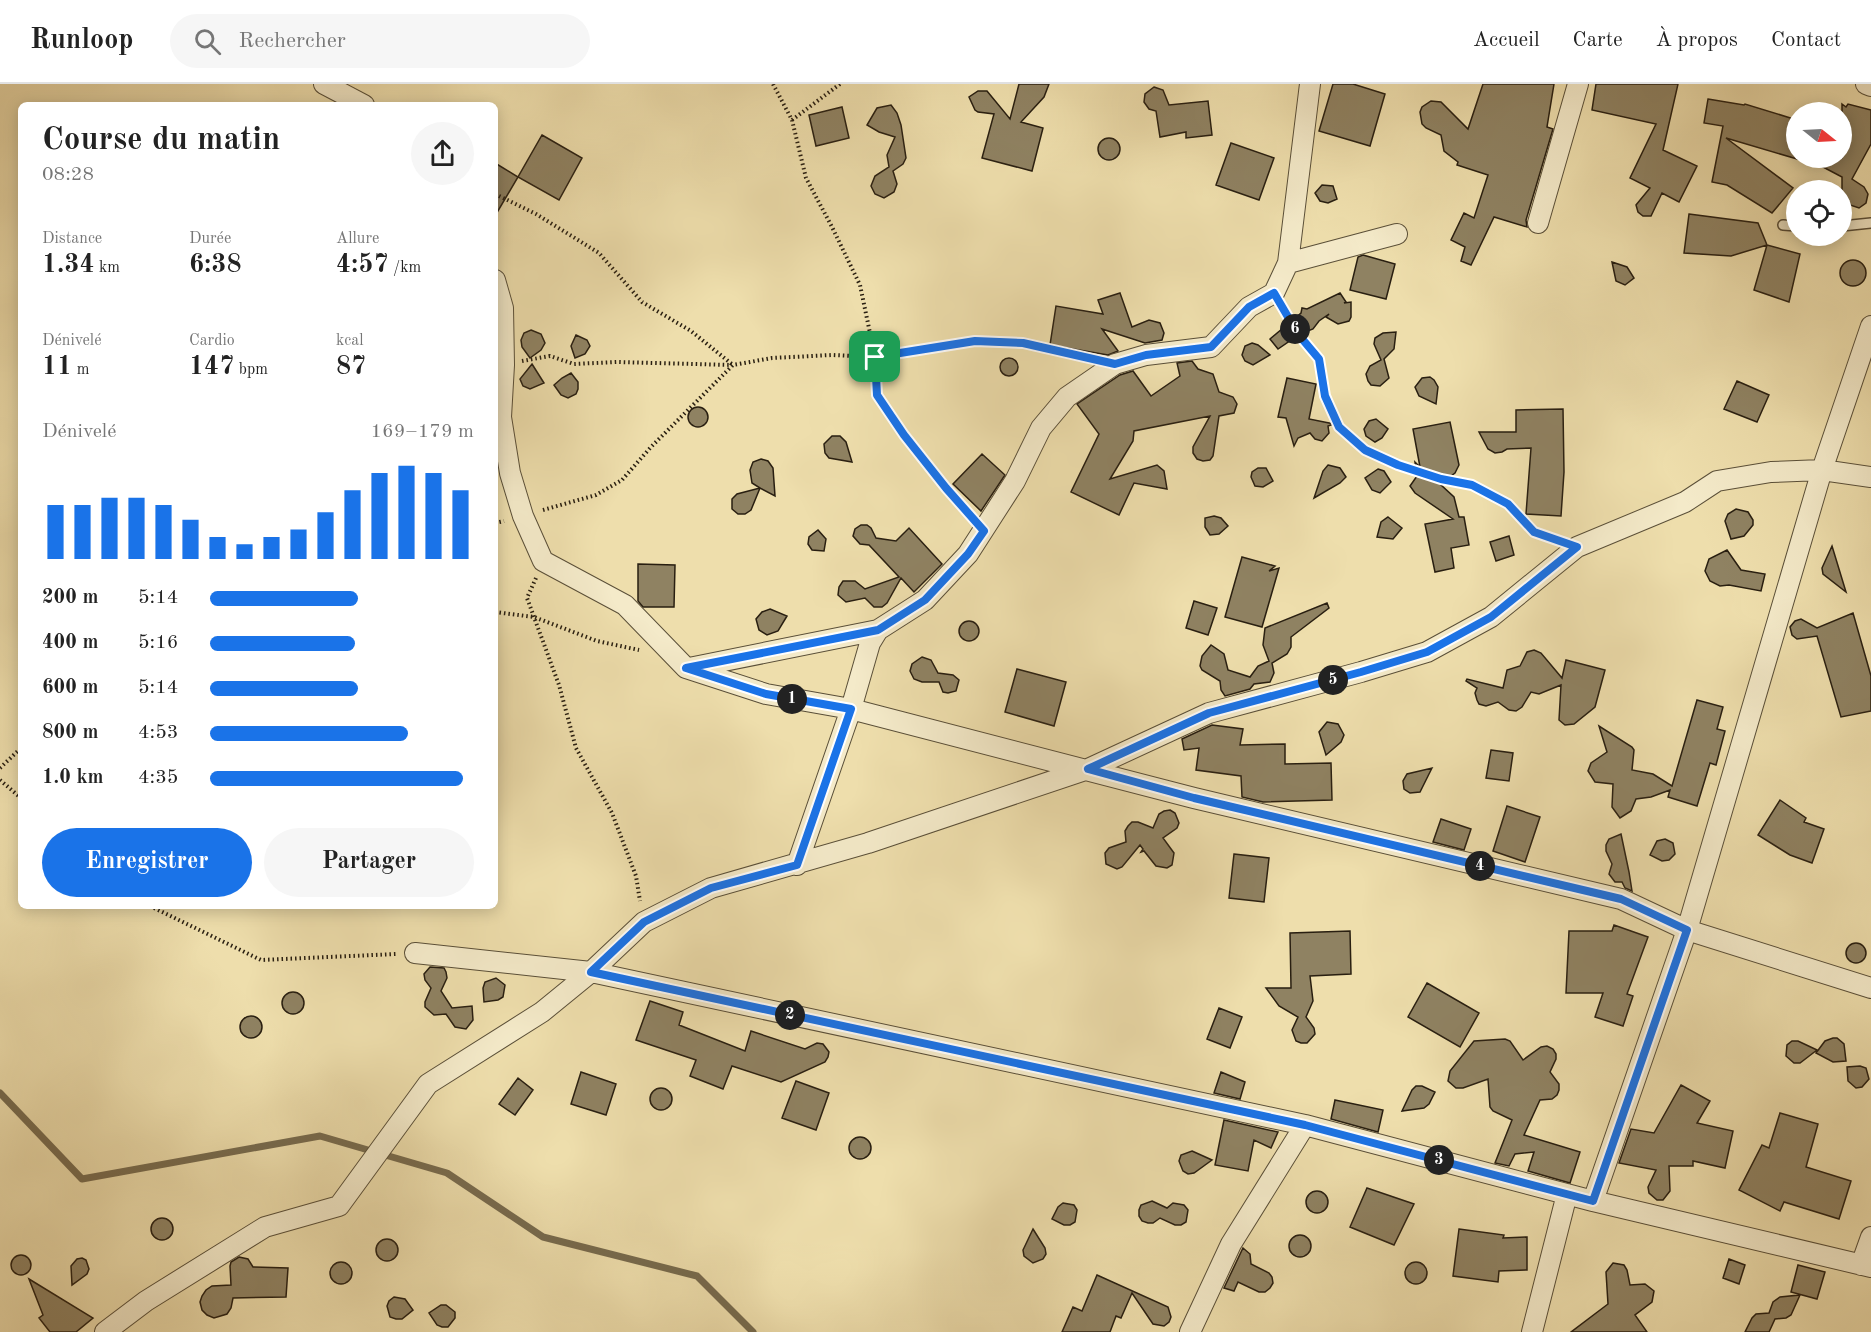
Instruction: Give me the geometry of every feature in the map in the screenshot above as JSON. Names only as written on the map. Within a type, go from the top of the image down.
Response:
[{"type":"street","points":[[324,84],[358,102]]},
{"type":"street","points":[[686,668],[878,630],[925,600],[968,554],[1015,481],[1041,428],[1067,397],[1115,364],[1146,355],[1211,347],[1249,307],[1274,293],[1288,263],[1311,84]]},
{"type":"street","points":[[1538,223],[1578,84]]},
{"type":"street","points":[[1866,84],[1871,86]]},
{"type":"street","points":[[1288,263],[1397,234]]},
{"type":"street","points":[[498,290],[503,308],[504,364],[501,417],[510,473],[523,516],[543,561],[626,606],[686,668],[766,694],[851,709],[1194,798],[1621,899],[1687,930],[1871,988]]},
{"type":"street","points":[[1593,1201],[1687,930],[1822,470],[1871,326]]},
{"type":"street","points":[[105,1332],[146,1301],[265,1227],[339,1206],[428,1084],[542,1012],[591,972],[644,922],[711,888],[868,843],[1088,769],[1209,713],[1427,652],[1491,617],[1577,547],[1685,502],[1717,481],[1771,472],[1822,470],[1871,477]]},
{"type":"street","points":[[797,865],[851,709],[870,643],[878,630]]},
{"type":"street","points":[[415,953],[591,972],[1305,1125],[1593,1201],[1866,1266],[1871,1237]]},
{"type":"street","points":[[1190,1332],[1231,1244],[1305,1125]]},
{"type":"street","points":[[1532,1332],[1567,1194]]},
{"type":"lane","points":[[1852,225],[1871,223]]},
{"type":"path","points":[[773,84],[792,120],[806,178],[860,285],[875,357],[877,395],[904,435],[984,531]]},
{"type":"path","points":[[792,120],[840,84]]},
{"type":"path","points":[[498,195],[536,214],[599,253],[642,302],[691,332],[733,364]]},
{"type":"path","points":[[1274,293],[1298,334],[1319,359],[1325,396],[1339,427],[1365,450],[1398,465],[1472,485],[1508,504],[1534,532],[1577,547]]},
{"type":"path","points":[[504,364],[550,356],[574,364],[617,362],[733,364],[772,358],[875,357],[975,341],[1023,343],[1115,364]]},
{"type":"path","points":[[498,522],[596,495],[622,480],[651,447],[733,364]]},
{"type":"path","points":[[543,561],[527,598],[559,685],[576,748],[612,813],[636,876],[644,922]]},
{"type":"path","points":[[498,612],[534,617],[597,641],[644,651]]},
{"type":"path","points":[[0,768],[18,751]]},
{"type":"path","points":[[0,780],[18,795]]},
{"type":"path","points":[[156,909],[261,960],[415,953]]},
{"type":"building","points":[[1019,84],[1049,84],[1044,97],[1021,122],[1043,128],[1032,171],[982,158],[994,114],[975,110],[969,97],[978,91],[987,91],[1010,119]]},
{"type":"building","points":[[1333,84],[1353,84],[1385,94],[1370,146],[1319,131]]},
{"type":"building","points":[[1483,84],[1554,84],[1547,127],[1553,129],[1526,220],[1527,227],[1494,217],[1471,265],[1461,261],[1465,247],[1451,240],[1464,213],[1474,218],[1488,175],[1457,165],[1458,162],[1444,151],[1441,135],[1422,124],[1420,112],[1422,107],[1431,101],[1441,102],[1468,129]]},
{"type":"building","points":[[1596,84],[1678,84],[1663,150],[1697,166],[1679,202],[1662,193],[1651,216],[1643,216],[1638,212],[1636,205],[1650,188],[1630,178],[1656,124],[1592,110]]},
{"type":"building","points":[[1154,87],[1163,90],[1169,105],[1208,101],[1212,135],[1186,138],[1186,132],[1160,137],[1156,111],[1149,109],[1144,102],[1145,94]]},
{"type":"building","points":[[1708,99],[1745,104],[1786,117],[1786,156],[1726,138],[1786,183],[1786,196],[1772,213],[1727,185],[1712,182],[1723,126],[1704,123]]},
{"type":"building","points":[[891,105],[901,125],[906,158],[903,164],[893,171],[897,184],[894,192],[884,198],[875,194],[871,186],[875,176],[889,167],[887,155],[895,137],[867,125],[877,108]]},
{"type":"building","points":[[1852,105],[1871,110],[1871,144],[1852,179],[1864,187],[1868,194],[1866,203],[1859,208],[1852,206],[1852,180],[1842,180],[1842,177],[1825,168],[1852,168]]},
{"type":"building","points":[[842,107],[849,138],[816,146],[809,115]]},
{"type":"building","points":[[542,135],[582,158],[559,200],[518,177]]},
{"type":"building","points":[[1109,138],[1117,141],[1120,149],[1117,157],[1109,160],[1101,157],[1098,149],[1101,141]]},
{"type":"building","points":[[1231,143],[1274,158],[1259,200],[1216,185]]},
{"type":"building","points":[[498,165],[518,177],[498,211]]},
{"type":"building","points":[[1322,185],[1333,186],[1337,199],[1328,203],[1320,201],[1315,193]]},
{"type":"building","points":[[1689,214],[1758,223],[1767,245],[1731,256],[1684,253]]},
{"type":"building","points":[[1767,245],[1800,254],[1789,302],[1754,290]]},
{"type":"building","points":[[1363,255],[1395,264],[1386,299],[1350,290],[1358,257]]},
{"type":"building","points":[[1853,260],[1862,264],[1866,273],[1862,282],[1853,286],[1844,282],[1840,273],[1844,264]]},
{"type":"building","points":[[1612,262],[1627,267],[1634,278],[1625,285],[1616,281]]},
{"type":"building","points":[[1120,293],[1132,327],[1149,320],[1160,323],[1164,333],[1162,340],[1145,343],[1102,329],[1118,351],[1108,355],[1050,345],[1056,306],[1103,314],[1098,300]]},
{"type":"building","points":[[1340,293],[1346,302],[1344,303],[1351,302],[1349,321],[1338,324],[1326,317],[1329,314],[1313,329],[1300,334],[1278,349],[1270,339],[1301,313],[1302,308],[1307,309]]},
{"type":"building","points":[[531,330],[541,334],[545,343],[541,350],[530,358],[522,347],[521,340],[524,333]]},
{"type":"building","points":[[1396,332],[1394,349],[1384,359],[1389,378],[1380,386],[1371,385],[1366,374],[1370,366],[1381,360],[1374,344],[1375,338],[1383,333]]},
{"type":"building","points":[[576,335],[587,340],[590,346],[585,354],[575,358],[571,346]]},
{"type":"building","points":[[1252,343],[1270,355],[1253,365],[1245,361],[1242,355],[1245,346]]},
{"type":"building","points":[[1009,358],[1015,361],[1018,367],[1015,373],[1009,376],[1003,373],[1000,367],[1003,361]]},
{"type":"building","points":[[1192,361],[1198,369],[1213,374],[1219,392],[1233,397],[1237,404],[1234,413],[1219,416],[1213,456],[1210,460],[1197,459],[1193,453],[1193,447],[1210,416],[1134,431],[1133,441],[1110,479],[1157,465],[1164,471],[1167,489],[1134,483],[1119,515],[1071,492],[1099,434],[1077,404],[1120,375],[1133,371],[1151,396],[1180,376],[1177,363]]},
{"type":"building","points":[[532,364],[544,383],[530,389],[523,386],[520,379]]},
{"type":"building","points":[[571,373],[578,382],[578,389],[576,394],[568,398],[561,395],[554,385]]},
{"type":"building","points":[[1430,377],[1438,387],[1436,404],[1419,396],[1415,387],[1422,378]]},
{"type":"building","points":[[1287,378],[1316,384],[1309,419],[1334,424],[1328,426],[1329,433],[1322,441],[1315,439],[1310,433],[1298,438],[1294,446],[1286,418],[1278,417]]},
{"type":"building","points":[[1737,381],[1769,395],[1757,422],[1724,409]]},
{"type":"building","points":[[698,407],[705,410],[708,417],[705,424],[698,427],[691,424],[688,417],[691,410]]},
{"type":"building","points":[[1563,409],[1564,472],[1561,516],[1526,514],[1531,448],[1507,449],[1495,453],[1488,449],[1479,432],[1516,432],[1516,410]]},
{"type":"building","points":[[1376,419],[1388,429],[1382,438],[1375,442],[1366,436],[1364,429],[1369,421]]},
{"type":"building","points":[[1450,422],[1459,465],[1455,473],[1440,484],[1454,497],[1459,517],[1464,517],[1469,545],[1451,548],[1454,568],[1435,572],[1425,524],[1453,519],[1415,493],[1410,486],[1417,476],[1415,462],[1420,467],[1413,429]]},
{"type":"building","points":[[832,436],[840,436],[846,442],[852,462],[829,458],[825,453],[824,444]]},
{"type":"building","points":[[982,454],[1005,475],[981,511],[953,484]]},
{"type":"building","points":[[761,459],[768,461],[773,468],[775,496],[752,483],[750,470],[753,462]]},
{"type":"building","points":[[1328,465],[1340,468],[1346,477],[1314,498],[1323,471]]},
{"type":"building","points":[[1258,468],[1266,468],[1273,481],[1263,487],[1255,486],[1251,477],[1252,472]]},
{"type":"building","points":[[1378,469],[1384,471],[1391,482],[1380,493],[1372,490],[1365,478]]},
{"type":"building","points":[[760,488],[751,510],[745,514],[738,514],[732,509],[732,499],[737,494]]},
{"type":"building","points":[[1736,509],[1748,512],[1753,525],[1744,536],[1731,539],[1725,521],[1728,514]]},
{"type":"building","points":[[1214,516],[1221,518],[1228,526],[1219,534],[1210,535],[1205,527],[1205,518]]},
{"type":"building","points":[[1388,517],[1402,528],[1393,539],[1377,537],[1381,522]]},
{"type":"building","points":[[861,525],[871,528],[876,538],[896,541],[909,528],[942,564],[914,592],[901,578],[887,603],[882,607],[874,607],[865,598],[846,602],[838,595],[843,581],[855,581],[865,589],[899,577],[869,545],[860,544],[853,536],[855,529]]},
{"type":"building","points":[[818,530],[826,539],[824,551],[812,550],[808,544],[809,537]]},
{"type":"building","points":[[1509,536],[1514,555],[1496,561],[1490,542]]},
{"type":"building","points":[[1832,546],[1846,592],[1823,574],[1822,568]]},
{"type":"building","points":[[1727,550],[1741,570],[1765,574],[1761,591],[1729,585],[1720,586],[1710,581],[1705,571],[1709,559]]},
{"type":"building","points":[[1242,557],[1275,566],[1269,571],[1279,568],[1262,627],[1225,617]]},
{"type":"building","points":[[638,564],[675,565],[674,607],[643,607],[638,601]]},
{"type":"building","points":[[1194,601],[1217,608],[1208,635],[1186,628]]},
{"type":"building","points":[[1327,603],[1329,608],[1291,637],[1291,647],[1287,654],[1272,663],[1274,673],[1270,682],[1254,684],[1250,689],[1225,696],[1221,690],[1220,681],[1202,670],[1200,666],[1202,656],[1211,645],[1224,654],[1228,670],[1250,677],[1258,666],[1269,661],[1263,645],[1265,628]]},
{"type":"building","points":[[770,609],[787,616],[778,631],[767,635],[759,630],[756,619],[762,612]]},
{"type":"building","points":[[1853,613],[1871,676],[1871,711],[1841,717],[1817,636],[1797,639],[1792,635],[1790,627],[1795,621],[1801,619],[1817,628]]},
{"type":"building","points":[[969,621],[976,624],[979,631],[976,638],[969,641],[962,638],[959,631],[962,624]]},
{"type":"building","points":[[1534,650],[1541,653],[1562,678],[1566,660],[1605,670],[1595,707],[1574,724],[1565,725],[1559,720],[1561,685],[1539,694],[1531,692],[1522,707],[1516,711],[1509,710],[1498,702],[1486,706],[1479,704],[1475,693],[1477,688],[1466,681],[1467,679],[1503,688],[1507,670],[1520,666],[1527,652]]},
{"type":"building","points":[[922,657],[931,660],[938,673],[953,675],[959,680],[956,691],[943,692],[939,682],[922,682],[914,679],[910,671],[912,664]]},
{"type":"building","points":[[1017,669],[1066,682],[1054,726],[1005,712]]},
{"type":"building","points":[[1697,700],[1723,707],[1717,729],[1725,731],[1716,765],[1710,763],[1697,806],[1668,797],[1670,790],[1651,797],[1636,799],[1631,811],[1620,818],[1612,807],[1613,784],[1595,782],[1588,771],[1591,763],[1607,752],[1599,726],[1632,747],[1634,750],[1632,770],[1653,774],[1672,786]]},
{"type":"building","points":[[1327,722],[1338,724],[1344,735],[1341,742],[1326,755],[1319,732]]},
{"type":"building","points":[[1212,725],[1243,729],[1240,745],[1285,744],[1285,764],[1331,763],[1332,800],[1263,802],[1242,797],[1241,776],[1196,770],[1199,748],[1184,750],[1182,739]]},
{"type":"building","points":[[1491,750],[1513,753],[1509,781],[1486,778]]},
{"type":"building","points":[[1432,768],[1420,792],[1410,793],[1404,789],[1403,781],[1407,774]]},
{"type":"building","points":[[1780,800],[1806,818],[1804,822],[1824,829],[1812,863],[1790,855],[1758,835]]},
{"type":"building","points":[[1507,806],[1540,817],[1525,862],[1493,851]]},
{"type":"building","points":[[1170,810],[1175,813],[1179,823],[1177,828],[1163,838],[1174,853],[1172,865],[1167,868],[1156,866],[1144,851],[1141,852],[1143,849],[1140,845],[1122,867],[1117,869],[1106,864],[1105,853],[1109,848],[1126,842],[1125,831],[1132,822],[1153,828],[1159,814]]},
{"type":"building","points":[[1441,819],[1471,829],[1464,850],[1433,842]]},
{"type":"building","points":[[1621,834],[1632,891],[1625,888],[1622,882],[1615,882],[1609,874],[1612,864],[1606,851],[1606,845],[1609,839]]},
{"type":"building","points":[[1665,839],[1673,843],[1675,854],[1669,860],[1662,861],[1650,855],[1657,841]]},
{"type":"building","points":[[1234,854],[1269,858],[1264,902],[1229,898]]},
{"type":"building","points":[[1614,925],[1648,937],[1627,994],[1633,996],[1623,1026],[1595,1017],[1603,993],[1566,993],[1569,931],[1612,931]]},
{"type":"building","points":[[1350,931],[1351,974],[1310,976],[1313,1001],[1306,1017],[1314,1028],[1315,1034],[1307,1043],[1296,1041],[1292,1030],[1298,1017],[1279,1006],[1266,988],[1291,988],[1290,933]]},
{"type":"building","points":[[1856,943],[1863,946],[1866,953],[1863,960],[1856,963],[1849,960],[1846,953],[1849,946]]},
{"type":"building","points":[[430,967],[444,968],[447,978],[441,991],[452,1008],[472,1006],[473,1020],[466,1029],[455,1027],[446,1014],[434,1015],[425,1007],[431,988],[424,974]]},
{"type":"building","points":[[496,978],[505,985],[503,997],[484,1002],[485,982]]},
{"type":"building","points":[[1427,983],[1479,1013],[1460,1047],[1408,1017]]},
{"type":"building","points":[[293,992],[301,995],[304,1003],[301,1011],[293,1014],[285,1011],[282,1003],[285,995]]},
{"type":"building","points":[[650,1001],[683,1012],[679,1025],[745,1051],[751,1031],[805,1049],[817,1043],[823,1044],[829,1052],[828,1057],[825,1062],[781,1082],[732,1066],[723,1089],[690,1076],[696,1060],[636,1040]]},
{"type":"building","points":[[1219,1008],[1242,1017],[1230,1048],[1207,1039]]},
{"type":"building","points":[[251,1016],[259,1019],[262,1027],[259,1035],[251,1038],[243,1035],[240,1027],[243,1019]]},
{"type":"building","points":[[1837,1038],[1844,1044],[1846,1061],[1833,1062],[1816,1053],[1825,1041]]},
{"type":"building","points":[[1505,1039],[1510,1041],[1523,1060],[1541,1047],[1547,1046],[1556,1054],[1550,1072],[1559,1084],[1559,1090],[1552,1099],[1540,1100],[1524,1135],[1580,1152],[1570,1183],[1528,1171],[1534,1152],[1515,1154],[1509,1166],[1495,1163],[1512,1120],[1493,1111],[1490,1107],[1488,1079],[1463,1088],[1456,1088],[1448,1081],[1450,1071],[1474,1041]]},
{"type":"building","points":[[1792,1041],[1798,1041],[1817,1050],[1800,1063],[1794,1063],[1786,1056],[1787,1045]]},
{"type":"building","points":[[1847,1067],[1866,1068],[1869,1079],[1862,1087],[1856,1088],[1848,1081]]},
{"type":"building","points":[[581,1072],[616,1084],[606,1115],[571,1104]]},
{"type":"building","points":[[1221,1072],[1245,1082],[1240,1099],[1214,1093]]},
{"type":"building","points":[[518,1078],[533,1090],[515,1115],[499,1104]]},
{"type":"building","points":[[796,1081],[829,1093],[816,1130],[782,1118]]},
{"type":"building","points":[[1681,1085],[1710,1101],[1697,1123],[1733,1131],[1725,1168],[1693,1161],[1693,1166],[1669,1166],[1670,1191],[1663,1200],[1657,1200],[1649,1193],[1648,1187],[1656,1170],[1619,1163],[1631,1129],[1654,1133]]},
{"type":"building","points":[[1416,1086],[1422,1086],[1435,1092],[1429,1104],[1424,1108],[1402,1111],[1412,1090]]},
{"type":"building","points":[[661,1088],[669,1091],[672,1099],[669,1107],[661,1110],[653,1107],[650,1099],[653,1091]]},
{"type":"building","points":[[1335,1100],[1383,1110],[1378,1132],[1331,1119]]},
{"type":"building","points":[[1780,1113],[1818,1124],[1806,1167],[1851,1181],[1839,1219],[1784,1202],[1780,1211],[1739,1190],[1762,1145],[1769,1148]]},
{"type":"building","points":[[1224,1120],[1278,1132],[1271,1148],[1254,1140],[1248,1171],[1215,1165]]},
{"type":"building","points":[[860,1137],[868,1140],[871,1148],[868,1156],[860,1159],[852,1156],[849,1148],[852,1140]]},
{"type":"building","points":[[1192,1151],[1212,1160],[1194,1173],[1188,1174],[1183,1171],[1179,1161],[1181,1155]]},
{"type":"building","points":[[1367,1188],[1414,1204],[1394,1245],[1350,1227]]},
{"type":"building","points":[[1317,1191],[1325,1194],[1328,1202],[1325,1210],[1317,1213],[1309,1210],[1306,1202],[1309,1194]]},
{"type":"building","points":[[1152,1201],[1167,1208],[1173,1203],[1184,1205],[1188,1210],[1186,1222],[1175,1225],[1160,1218],[1153,1223],[1142,1221],[1139,1216],[1141,1205]]},
{"type":"building","points":[[1063,1203],[1074,1205],[1077,1210],[1075,1222],[1070,1225],[1064,1225],[1052,1219],[1058,1207]]},
{"type":"building","points":[[162,1218],[170,1221],[173,1229],[170,1237],[162,1240],[154,1237],[151,1229],[154,1221]]},
{"type":"building","points":[[1033,1229],[1045,1248],[1046,1254],[1043,1259],[1033,1263],[1024,1256],[1023,1250]]},
{"type":"building","points":[[1459,1229],[1504,1235],[1503,1238],[1527,1237],[1527,1270],[1499,1271],[1498,1282],[1453,1276]]},
{"type":"building","points":[[1300,1235],[1308,1238],[1311,1246],[1308,1254],[1300,1257],[1292,1254],[1289,1246],[1292,1238]]},
{"type":"building","points":[[387,1239],[395,1242],[398,1250],[395,1258],[387,1261],[379,1258],[376,1250],[379,1242]]},
{"type":"building","points":[[1243,1248],[1250,1254],[1251,1264],[1269,1273],[1272,1277],[1273,1283],[1265,1292],[1259,1292],[1238,1282],[1234,1291],[1224,1288]]},
{"type":"building","points":[[21,1255],[28,1258],[31,1265],[28,1272],[21,1275],[14,1272],[11,1265],[14,1258]]},
{"type":"building","points":[[239,1257],[248,1259],[253,1267],[288,1268],[286,1297],[233,1298],[227,1314],[214,1318],[207,1315],[202,1310],[200,1302],[202,1296],[212,1286],[231,1285],[231,1262]]},
{"type":"building","points":[[77,1259],[86,1260],[89,1269],[87,1274],[72,1285],[71,1266]]},
{"type":"building","points":[[1729,1259],[1745,1265],[1739,1284],[1723,1278]]},
{"type":"building","points":[[341,1262],[349,1265],[352,1273],[349,1281],[341,1284],[333,1281],[330,1273],[333,1265]]},
{"type":"building","points":[[1416,1262],[1424,1265],[1427,1273],[1424,1281],[1416,1284],[1408,1281],[1405,1273],[1408,1265]]},
{"type":"building","points":[[1613,1263],[1624,1265],[1630,1285],[1645,1284],[1654,1291],[1652,1302],[1635,1315],[1647,1332],[1571,1332],[1608,1304],[1606,1272]]},
{"type":"building","points":[[1798,1265],[1825,1272],[1817,1299],[1791,1292]]},
{"type":"building","points":[[1097,1275],[1168,1307],[1171,1317],[1169,1322],[1164,1326],[1153,1324],[1132,1293],[1121,1318],[1116,1316],[1110,1332],[1062,1332],[1073,1307],[1082,1311]]},
{"type":"building","points":[[29,1279],[93,1318],[76,1332],[50,1332],[39,1318],[43,1315]]},
{"type":"building","points":[[1800,1295],[1791,1315],[1775,1319],[1769,1332],[1745,1332],[1756,1314],[1769,1313],[1773,1302],[1780,1297]]},
{"type":"building","points":[[394,1297],[405,1299],[413,1310],[402,1319],[390,1317],[387,1306]]},
{"type":"building","points":[[441,1305],[446,1305],[455,1312],[455,1318],[448,1327],[437,1325],[429,1313]]},
{"type":"waterway","points":[[0,1093],[82,1179],[320,1136],[447,1173],[543,1237],[697,1276],[753,1332]]},
{"type":"route","points":[[1274,293],[1298,334],[1319,359],[1325,396],[1339,427],[1365,450],[1398,465],[1441,479],[1472,485],[1508,504],[1534,532],[1577,547],[1491,617],[1427,652],[1209,713],[1088,769],[1194,798],[1621,899],[1687,930],[1593,1201],[1305,1125],[591,972],[644,922],[711,888],[797,865],[851,709],[766,694],[686,668],[878,630],[925,600],[968,554],[984,531],[904,435],[877,395],[875,357],[975,341],[1023,343],[1115,364],[1146,355],[1211,347],[1249,307],[1274,293]]}]
